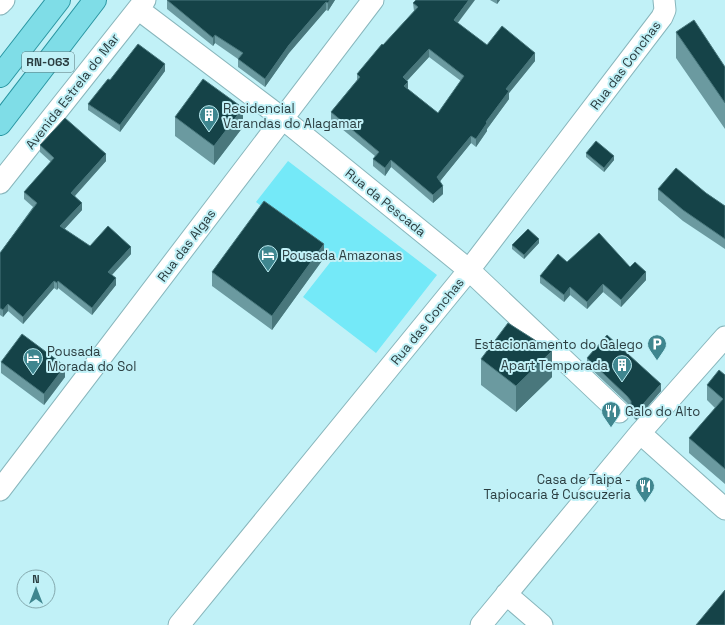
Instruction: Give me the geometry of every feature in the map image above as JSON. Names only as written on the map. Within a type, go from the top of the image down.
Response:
[{"type":"main road","name":"RN-063","points":[[0,76],[59,0]]},
{"type":"main road","name":"RN-063","points":[[0,124],[95,0]]},
{"type":"street","points":[[0,4],[4,0]]},
{"type":"street","name":"Rua das Algas","points":[[0,490],[373,0]]},
{"type":"street","name":"Rua da Pescada","points":[[141,4],[469,270],[619,412]]},
{"type":"street","name":"Avenida Estrela do Mar","points":[[0,183],[141,4]]},
{"type":"street","name":"Rua das Conchas","points":[[179,625],[469,270],[662,17],[664,5]]},
{"type":"street","points":[[481,625],[640,433],[725,337]]},
{"type":"street","points":[[640,433],[725,509]]},
{"type":"street","points":[[506,594],[542,625]]},
{"type":"shaded area","points":[[288,161],[437,275],[376,353],[303,297],[332,260],[256,202]]},
{"type":"building","points":[[167,0],[330,0],[328,3],[326,2],[289,45],[265,79],[238,59],[243,53],[215,35],[213,38]]},
{"type":"building","points":[[416,0],[469,0],[454,20],[487,45],[502,26],[535,53],[506,89],[509,91],[486,122],[487,123],[476,139],[471,136],[437,177],[443,186],[433,195],[391,160],[385,168],[373,159],[379,152],[331,112],[360,77],[357,74],[382,44],[383,45],[418,7],[413,3]],"holes":[[[429,49],[464,76],[438,113],[404,86],[408,82],[403,77]]]},
{"type":"building","points":[[694,20],[725,67],[725,103],[676,32]]},
{"type":"building","points":[[138,44],[165,64],[120,125],[88,104],[108,79],[110,80]]},
{"type":"building","points":[[203,79],[243,108],[214,146],[175,117]]},
{"type":"building","points":[[65,118],[106,154],[71,193],[82,203],[60,226],[90,246],[108,226],[131,247],[108,272],[116,278],[92,308],[58,281],[57,283],[54,281],[23,317],[8,304],[3,310],[0,308],[0,253],[37,203],[24,192],[54,158],[40,145]]},
{"type":"building","points":[[596,141],[614,156],[604,168],[586,153]]},
{"type":"building","points":[[676,168],[706,193],[725,206],[725,239],[683,210],[658,189]]},
{"type":"building","name":"Pousada Amazonas","points":[[264,201],[324,244],[272,316],[212,272]]},
{"type":"building","points":[[528,229],[539,239],[524,255],[512,245]]},
{"type":"building","points":[[599,233],[630,267],[635,262],[646,272],[621,300],[603,284],[587,302],[570,287],[564,295],[540,276],[558,254],[567,262]]},
{"type":"building","points":[[508,323],[552,351],[516,386],[481,359]]},
{"type":"building","name":"Pousada Morada do Sol","points":[[22,334],[65,366],[44,394],[1,362]]},
{"type":"building","name":"Apart Temporada","points":[[607,335],[661,384],[636,412],[631,407],[631,401],[627,396],[587,358]]},
{"type":"building","points":[[719,370],[725,375],[725,469],[689,438],[723,399],[707,385]]},
{"type":"building","points":[[725,590],[725,625],[696,625]]},
{"type":"place","name":"Residencial Varandas do Alagamar","points":[[209,132]]},
{"type":"place","name":"Pousada Amazonas","points":[[268,272]]},
{"type":"place","name":"Estacionamento do Galego","points":[[657,361]]},
{"type":"place","name":"Pousada Morada do Sol","points":[[33,375]]},
{"type":"place","name":"Apart Temporada","points":[[622,382]]},
{"type":"place","name":"Galo do Alto","points":[[611,428]]},
{"type":"place","name":"Casa de Taipa - Tapiocaria & Cuscuzeria","points":[[645,503]]}]
